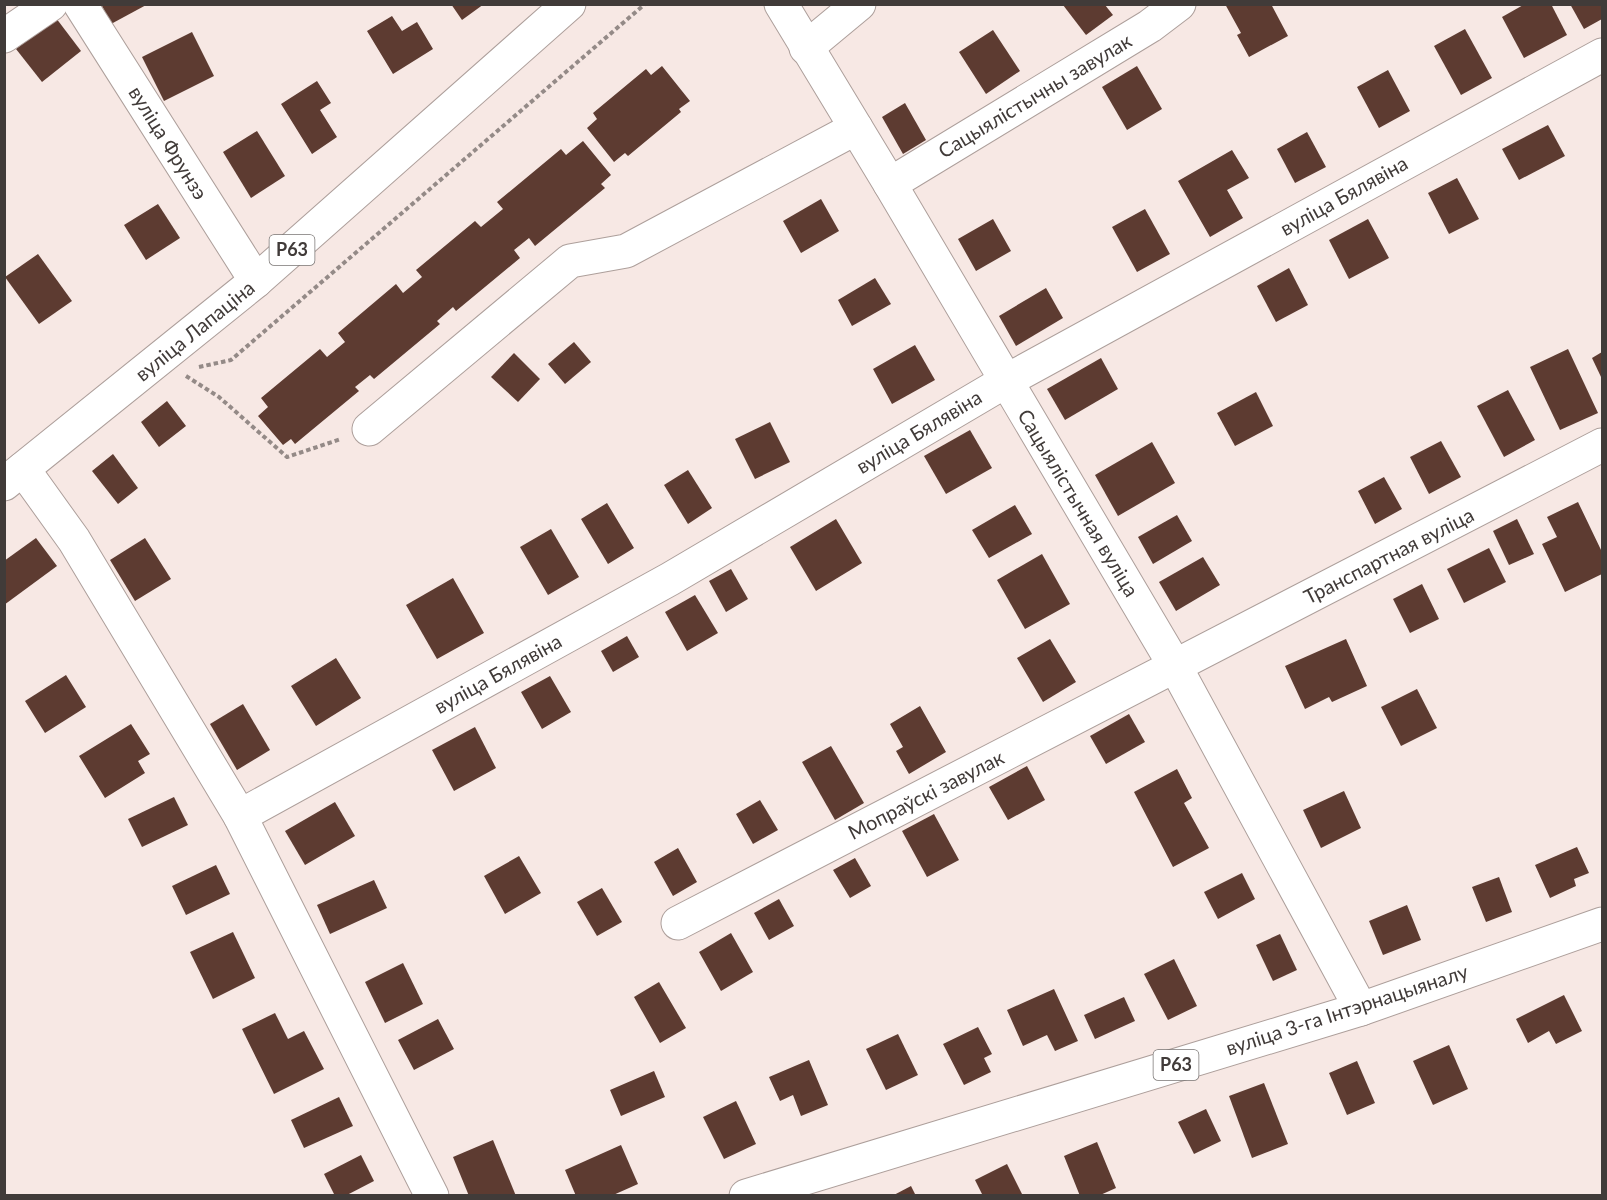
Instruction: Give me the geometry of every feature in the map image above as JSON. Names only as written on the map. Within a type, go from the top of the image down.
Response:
[{"type":"street","points":[[4,36],[51,4]]},
{"type":"street","name":"вуліца Фрунзэ","points":[[80,4],[256,281]]},
{"type":"street","name":"вуліца Лапаціна","points":[[14,477],[256,281],[569,4]]},
{"type":"street","name":"Сацыялістычная вуліца","points":[[781,4],[1175,666],[1361,1009]]},
{"type":"street","points":[[806,48],[859,4]]},
{"type":"street","name":"Сацыялістычны завулак","points":[[890,184],[1150,26],[1179,4]]},
{"type":"street","name":"вуліца Бялявіна","points":[[240,816],[670,579],[1005,381],[1602,55]]},
{"type":"street","points":[[369,429],[570,261],[626,250],[856,128]]},
{"type":"street","name":"Транспартная вуліца","points":[[1175,666],[1602,446]]},
{"type":"street","points":[[14,477],[74,540],[240,816],[432,1196]]},
{"type":"street","name":"Мопраўскі завулак","points":[[678,923],[1175,666]]},
{"type":"street","name":"вуліца 3-га Інтэрнацыяналу","points":[[746,1196],[1361,1009],[1602,924]]},
{"type":"path","points":[[369,429],[287,457],[219,397],[181,372],[231,360],[645,4]]},
{"type":"building","points":[[101,4],[148,4],[111,24]]},
{"type":"building","points":[[451,4],[484,4],[462,20]]},
{"type":"building","points":[[1225,4],[1271,4],[1288,36],[1249,57],[1237,35],[1241,33]]},
{"type":"building","points":[[1525,4],[1551,4],[1567,35],[1524,58],[1502,17]]},
{"type":"building","points":[[1570,4],[1602,4],[1602,19],[1584,29]]},
{"type":"building","points":[[1063,5],[1105,5],[1113,15],[1086,35]]},
{"type":"building","points":[[392,16],[402,31],[417,22],[433,49],[393,74],[367,31]]},
{"type":"building","points":[[56,18],[81,51],[42,82],[16,49]]},
{"type":"building","points":[[1465,29],[1492,78],[1461,95],[1434,46]]},
{"type":"building","points":[[993,30],[1020,71],[986,94],[959,52]]},
{"type":"building","points":[[192,32],[214,76],[164,101],[142,57]]},
{"type":"building","points":[[662,66],[690,101],[679,109],[681,112],[628,156],[625,153],[614,162],[587,128],[597,119],[593,113],[646,69],[651,75]]},
{"type":"building","points":[[1137,66],[1162,109],[1127,130],[1102,87]]},
{"type":"building","points":[[1388,70],[1410,111],[1379,128],[1357,87]]},
{"type":"building","points":[[317,81],[331,103],[320,110],[337,137],[312,154],[281,104]]},
{"type":"building","points":[[905,103],[926,140],[903,154],[882,117]]},
{"type":"building","points":[[1548,125],[1565,156],[1519,180],[1502,149]]},
{"type":"building","points":[[257,131],[285,176],[251,198],[223,152]]},
{"type":"building","points":[[1307,132],[1326,167],[1295,183],[1277,149]]},
{"type":"building","points":[[583,141],[611,175],[601,184],[605,188],[535,246],[529,238],[514,250],[520,258],[456,311],[453,307],[437,321],[440,324],[374,379],[370,375],[355,387],[359,391],[295,444],[291,439],[283,445],[258,416],[268,407],[261,398],[320,349],[327,357],[345,342],[338,333],[396,284],[403,293],[422,277],[416,270],[475,221],[481,227],[503,209],[497,202],[561,149],[566,155]]},
{"type":"building","points":[[1232,150],[1249,178],[1227,190],[1243,218],[1210,237],[1178,181]]},
{"type":"building","points":[[1457,178],[1479,219],[1449,234],[1428,193]]},
{"type":"building","points":[[821,199],[839,231],[801,253],[783,221]]},
{"type":"building","points":[[158,204],[180,238],[146,260],[124,225]]},
{"type":"building","points":[[1145,209],[1170,254],[1137,272],[1112,227]]},
{"type":"building","points":[[993,219],[1011,251],[976,271],[958,239]]},
{"type":"building","points":[[1368,219],[1389,258],[1349,279],[1329,240]]},
{"type":"building","points":[[38,254],[72,301],[39,324],[5,277]]},
{"type":"building","points":[[1289,268],[1308,305],[1276,322],[1257,286]]},
{"type":"building","points":[[875,278],[891,304],[852,326],[838,300]]},
{"type":"building","points":[[1046,288],[1063,318],[1016,346],[999,316]]},
{"type":"building","points":[[574,342],[591,362],[565,384],[548,364]]},
{"type":"building","points":[[915,345],[935,380],[892,404],[873,369]]},
{"type":"building","points":[[1568,349],[1598,413],[1560,430],[1530,367]]},
{"type":"building","points":[[1602,352],[1602,379],[1592,358]]},
{"type":"building","points":[[514,353],[540,379],[518,402],[491,377]]},
{"type":"building","points":[[1101,358],[1118,389],[1065,420],[1047,389]]},
{"type":"building","points":[[1508,390],[1535,440],[1504,457],[1477,406]]},
{"type":"building","points":[[1256,392],[1273,426],[1235,446],[1217,413]]},
{"type":"building","points":[[167,401],[186,426],[159,447],[141,422]]},
{"type":"building","points":[[770,422],[790,462],[755,479],[735,439]]},
{"type":"building","points":[[970,430],[992,468],[946,494],[924,456]]},
{"type":"building","points":[[1441,441],[1461,477],[1429,494],[1410,457]]},
{"type":"building","points":[[1152,442],[1175,483],[1118,516],[1095,475]]},
{"type":"building","points":[[113,454],[138,488],[118,504],[92,471]]},
{"type":"building","points":[[688,470],[712,508],[688,524],[664,485]]},
{"type":"building","points":[[1384,477],[1402,509],[1375,524],[1358,491]]},
{"type":"building","points":[[1578,502],[1602,552],[1602,574],[1565,592],[1542,544],[1557,537],[1547,517]]},
{"type":"building","points":[[607,503],[634,548],[608,564],[581,519]]},
{"type":"building","points":[[1015,505],[1032,534],[989,558],[972,530]]},
{"type":"building","points":[[1177,515],[1192,541],[1153,564],[1138,537]]},
{"type":"building","points":[[836,519],[862,563],[816,591],[790,547]]},
{"type":"building","points":[[1517,519],[1534,554],[1509,565],[1493,531]]},
{"type":"building","points":[[551,529],[579,577],[548,595],[520,547]]},
{"type":"building","points":[[36,538],[57,566],[4,605],[4,561]]},
{"type":"building","points":[[145,538],[171,579],[135,601],[110,560]]},
{"type":"building","points":[[1489,548],[1506,582],[1464,603],[1447,569]]},
{"type":"building","points":[[1042,554],[1070,604],[1025,629],[997,580]]},
{"type":"building","points":[[1203,557],[1220,585],[1176,611],[1159,582]]},
{"type":"building","points":[[731,569],[748,599],[726,612],[709,581]]},
{"type":"building","points":[[453,578],[484,633],[437,659],[406,605]]},
{"type":"building","points":[[1422,584],[1439,619],[1410,633],[1393,599]]},
{"type":"building","points":[[695,595],[718,633],[687,651],[665,612]]},
{"type":"building","points":[[627,636],[639,657],[613,672],[601,651]]},
{"type":"building","points":[[1050,639],[1076,682],[1043,702],[1017,658]]},
{"type":"building","points":[[1346,639],[1367,686],[1332,702],[1329,697],[1305,709],[1285,666]]},
{"type":"building","points":[[336,658],[361,698],[316,726],[291,686]]},
{"type":"building","points":[[66,675],[86,707],[45,733],[25,701]]},
{"type":"building","points":[[550,676],[571,712],[542,729],[521,692]]},
{"type":"building","points":[[1417,689],[1437,728],[1401,746],[1381,707]]},
{"type":"building","points":[[243,704],[270,750],[237,770],[210,724]]},
{"type":"building","points":[[920,706],[946,752],[909,774],[896,751],[903,747],[890,724]]},
{"type":"building","points":[[1129,714],[1145,742],[1106,764],[1090,736]]},
{"type":"building","points":[[131,724],[150,754],[138,761],[145,773],[105,798],[79,756]]},
{"type":"building","points":[[475,727],[496,768],[454,791],[432,750]]},
{"type":"building","points":[[831,746],[864,803],[835,820],[802,762]]},
{"type":"building","points":[[1027,766],[1045,800],[1008,820],[989,787]]},
{"type":"building","points":[[1177,769],[1192,798],[1184,803],[1209,848],[1173,867],[1134,792]]},
{"type":"building","points":[[1344,791],[1361,828],[1321,848],[1303,810]]},
{"type":"building","points":[[174,797],[188,825],[142,847],[128,819]]},
{"type":"building","points":[[760,800],[778,830],[753,844],[736,814]]},
{"type":"building","points":[[335,802],[355,836],[305,865],[285,831]]},
{"type":"building","points":[[934,814],[959,860],[927,877],[902,831]]},
{"type":"building","points":[[1577,847],[1589,873],[1574,879],[1576,886],[1550,898],[1535,865]]},
{"type":"building","points":[[678,848],[697,882],[673,896],[654,862]]},
{"type":"building","points":[[519,856],[541,893],[505,914],[484,876]]},
{"type":"building","points":[[855,858],[871,886],[850,898],[833,870]]},
{"type":"building","points":[[216,865],[230,894],[186,915],[172,886]]},
{"type":"building","points":[[1242,873],[1255,899],[1218,919],[1204,892]]},
{"type":"building","points":[[1499,877],[1512,912],[1486,922],[1472,887]]},
{"type":"building","points":[[374,880],[387,908],[330,934],[317,905]]},
{"type":"building","points":[[602,888],[622,922],[597,936],[577,902]]},
{"type":"building","points":[[779,899],[794,926],[769,940],[754,913]]},
{"type":"building","points":[[1407,905],[1421,940],[1383,955],[1369,921]]},
{"type":"building","points":[[233,932],[255,978],[213,999],[190,952]]},
{"type":"building","points":[[731,933],[753,972],[721,991],[699,952]]},
{"type":"building","points":[[1280,934],[1297,970],[1273,981],[1256,945]]},
{"type":"building","points":[[1174,959],[1197,1006],[1168,1020],[1144,974]]},
{"type":"building","points":[[403,963],[423,1004],[385,1023],[365,982]]},
{"type":"building","points":[[659,982],[686,1028],[660,1043],[634,997]]},
{"type":"building","points":[[1054,989],[1078,1041],[1055,1051],[1047,1035],[1023,1046],[1007,1010]]},
{"type":"building","points":[[1564,995],[1582,1031],[1556,1044],[1549,1031],[1528,1043],[1516,1019]]},
{"type":"building","points":[[1124,997],[1135,1021],[1095,1039],[1084,1015]]},
{"type":"building","points":[[275,1013],[288,1039],[304,1031],[324,1069],[274,1094],[242,1029]]},
{"type":"building","points":[[438,1019],[454,1049],[414,1070],[398,1040]]},
{"type":"building","points":[[978,1027],[992,1054],[984,1058],[991,1072],[964,1085],[943,1044]]},
{"type":"building","points":[[898,1034],[918,1075],[886,1090],[866,1049]]},
{"type":"building","points":[[1449,1045],[1468,1089],[1433,1105],[1413,1061]]},
{"type":"building","points":[[809,1060],[828,1105],[801,1116],[793,1095],[780,1101],[769,1077]]},
{"type":"building","points":[[1357,1061],[1375,1103],[1347,1115],[1329,1073]]},
{"type":"building","points":[[654,1071],[665,1097],[621,1116],[610,1090]]},
{"type":"building","points":[[1264,1083],[1288,1144],[1252,1158],[1229,1096]]},
{"type":"building","points":[[339,1097],[353,1126],[304,1148],[291,1120]]},
{"type":"building","points":[[736,1101],[756,1144],[724,1159],[703,1117]]},
{"type":"building","points":[[1206,1109],[1221,1141],[1194,1154],[1178,1122]]},
{"type":"building","points":[[493,1140],[516,1196],[469,1196],[453,1157]]},
{"type":"building","points":[[1097,1142],[1116,1188],[1098,1196],[1080,1196],[1064,1156]]},
{"type":"building","points":[[621,1145],[638,1184],[611,1196],[576,1196],[565,1170]]},
{"type":"building","points":[[361,1155],[374,1181],[345,1196],[335,1196],[324,1174]]},
{"type":"building","points":[[1007,1164],[1023,1196],[983,1196],[975,1180]]},
{"type":"building","points":[[911,1186],[916,1196],[892,1196]]}]
